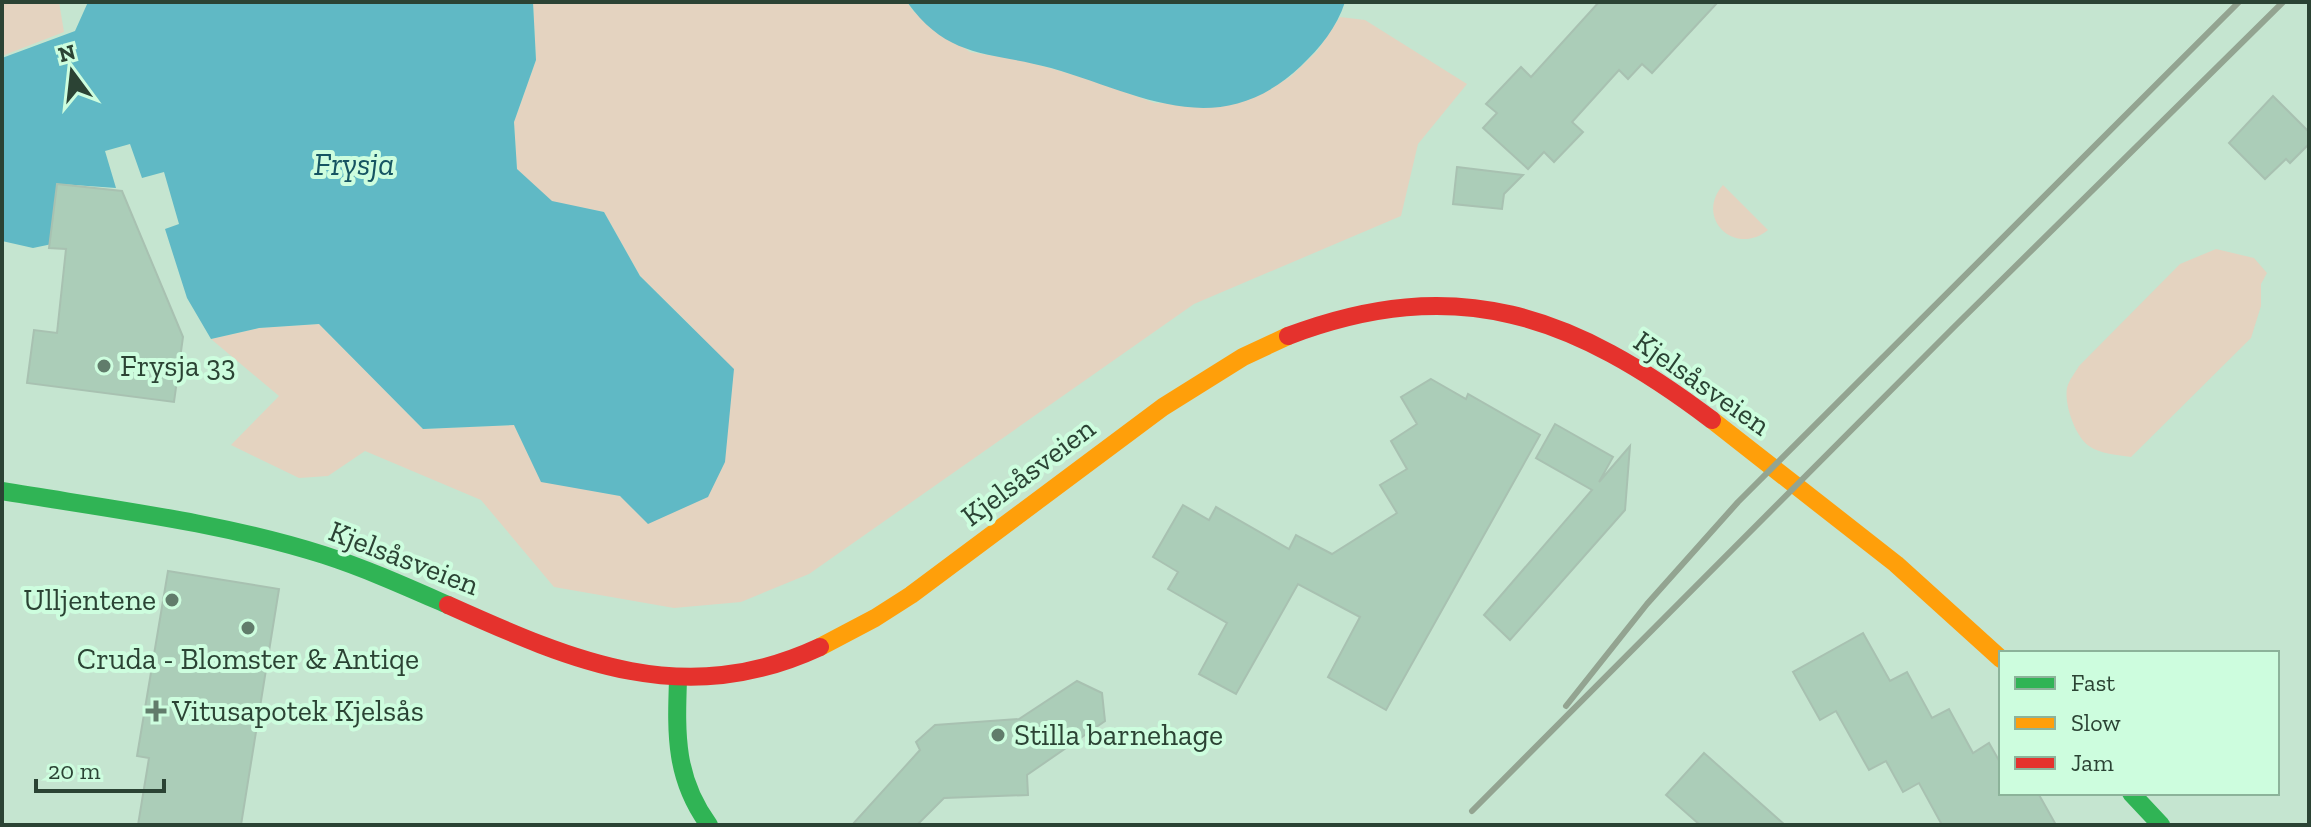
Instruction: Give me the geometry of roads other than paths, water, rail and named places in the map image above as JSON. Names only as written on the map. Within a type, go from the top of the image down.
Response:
[{"type":"main road","name":"Kjelsåsveien","points":[[2,491],[200,524],[329,556],[580,658],[649,677],[678,680],[722,677],[769,668],[855,632],[1152,415],[1271,343],[1330,320],[1428,303],[1470,306],[1516,313],[1564,330],[1616,355],[1654,378],[1854,529],[1999,657]]},
{"type":"main road","points":[[678,680],[676,742],[684,786],[709,825]]},
{"type":"main road","points":[[2133,795],[2161,825]]},
{"type":"water","name":"Frysja","points":[[88,2],[533,2],[536,60],[514,122],[517,169],[552,201],[604,212],[640,276],[734,369],[725,462],[708,497],[648,524],[620,496],[541,482],[514,425],[423,429],[319,324],[259,328],[211,339],[187,298],[165,229],[179,224],[164,172],[142,178],[130,144],[105,151],[116,188],[60,184],[52,244],[33,248],[2,241],[2,58],[75,31]]},
{"type":"water","points":[[907,2],[1345,2],[1327,37],[1301,66],[1270,90],[1240,103],[1209,108],[1179,106],[1148,99],[1051,68],[972,50],[938,34]]},
{"type":"railway","points":[[1566,706],[1647,604],[1738,502],[2239,2]]},
{"type":"railway","points":[[1472,811],[2283,2]]},
{"type":"place","name":"Frysja 33","points":[[104,366]]},
{"type":"place","name":"Ulljentene","points":[[172,600]]},
{"type":"place","name":"Cruda - Blomster & Antiqe","points":[[248,628]]},
{"type":"place","name":"Vitusapotek Kjelsås","points":[[156,711]]},
{"type":"place","name":"Stilla barnehage","points":[[998,735]]}]
